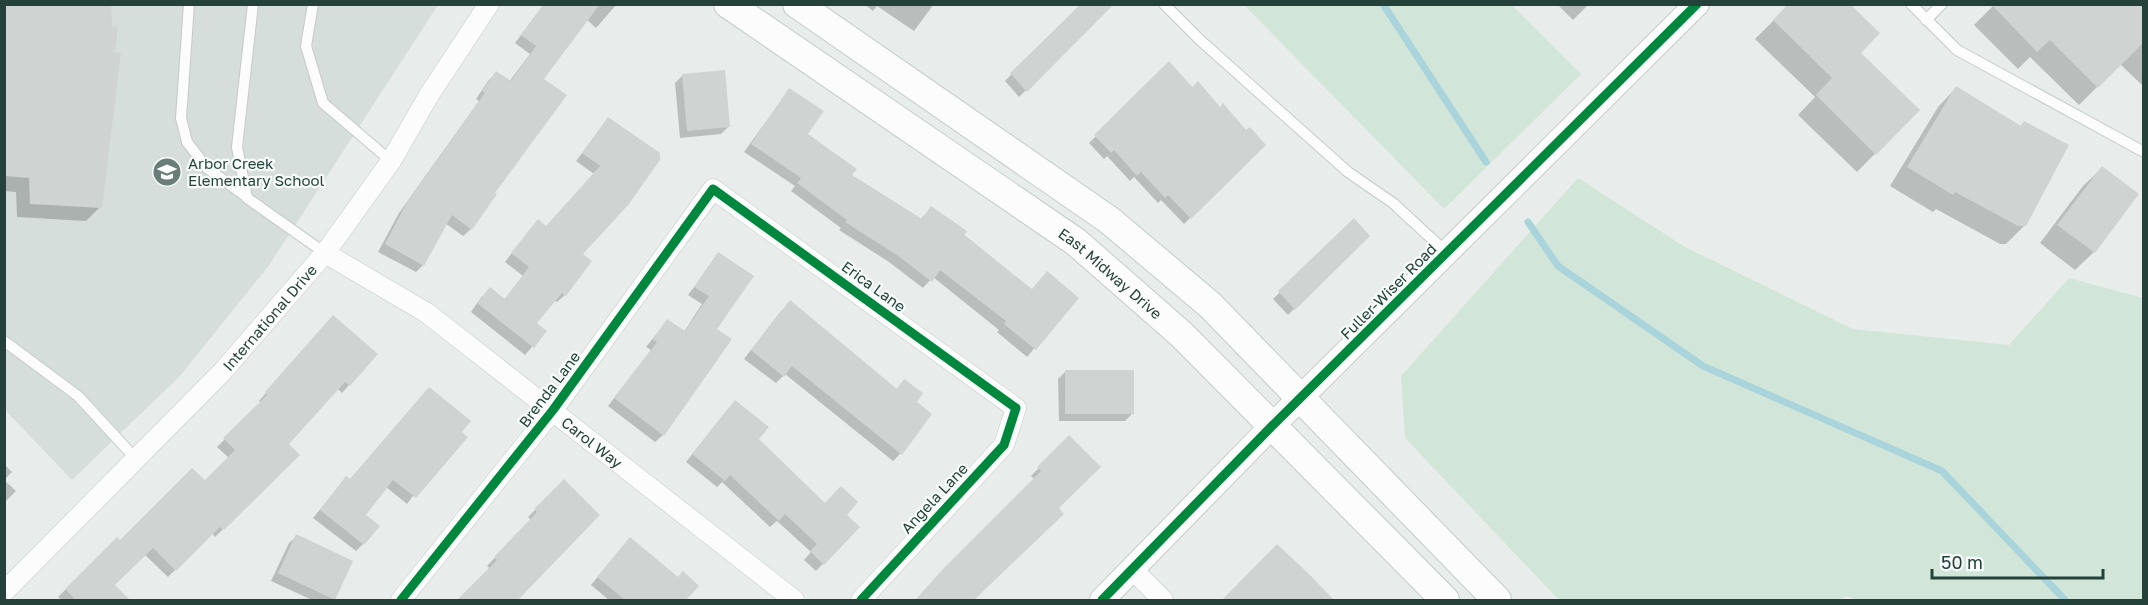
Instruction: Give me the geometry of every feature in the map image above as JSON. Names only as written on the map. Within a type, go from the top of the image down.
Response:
[{"type":"main road","name":"East Midway Drive","points":[[728,4],[1076,242],[1181,334],[1445,600]]},
{"type":"main road","points":[[797,4],[1109,220],[1210,305],[1497,600]]},
{"type":"street","name":"International Drive","points":[[4,592],[222,371],[325,253],[391,161],[429,95],[489,4]]},
{"type":"street","name":"Fuller-Wiser Road","points":[[1102,600],[1273,425],[1697,4]]},
{"type":"street","name":"Erica Lane","points":[[713,189],[1016,408]]},
{"type":"street","name":"Brenda Lane","points":[[401,600],[553,410],[713,189]]},
{"type":"street","name":"Carol Way","points":[[325,253],[427,313],[794,600]]},
{"type":"street","name":"Angela Lane","points":[[861,600],[1004,445],[1016,408]]},
{"type":"street","points":[[1132,569],[1163,600]]},
{"type":"lane","points":[[189,4],[181,118],[187,142],[207,168],[325,253]]},
{"type":"lane","points":[[247,197],[237,147],[253,4]]},
{"type":"lane","points":[[313,4],[306,46],[323,104],[391,161]]},
{"type":"lane","points":[[1164,4],[1200,40],[1348,172],[1393,203],[1447,253]]},
{"type":"lane","points":[[1911,4],[1957,50],[2144,152]]},
{"type":"lane","points":[[1926,20],[1942,4]]},
{"type":"lane","points":[[4,341],[78,396],[136,459]]},
{"type":"shaded area","name":"Arbor Creek Elementary School","points":[[5,5],[438,5],[270,264],[180,376],[72,480],[5,410]]},
{"type":"green space","points":[[1244,5],[1512,5],[1581,74],[1444,209]]},
{"type":"green space","points":[[1578,178],[1685,247],[1853,329],[2009,345],[2069,278],[2143,298],[2143,600],[1857,600],[1846,596],[1841,600],[1559,600],[1405,438],[1401,376]]},
{"type":"building","points":[[4,4],[111,4],[112,26],[118,27],[115,52],[121,53],[102,208],[30,204],[29,178],[4,176]]},
{"type":"building","points":[[544,4],[600,4],[544,79],[567,95],[495,193],[497,194],[472,230],[452,215],[424,266],[385,244],[406,204],[485,93],[482,91],[496,71],[511,81],[536,46],[521,35]]},
{"type":"building","points":[[1081,4],[1114,4],[1027,92],[1010,73]]},
{"type":"building","points":[[1788,4],[1850,4],[1880,33],[1861,53],[1920,110],[1876,155],[1816,95],[1832,78],[1773,20]]},
{"type":"building","points":[[1991,4],[2144,4],[2144,42],[2098,88],[2050,40],[2037,52]]},
{"type":"building","points":[[1169,61],[1192,87],[1198,81],[1220,107],[1223,103],[1246,130],[1250,127],[1266,145],[1191,219],[1168,195],[1165,198],[1141,172],[1137,176],[1114,150],[1111,153],[1094,135]]},
{"type":"building","points":[[725,70],[730,127],[687,131],[682,74]]},
{"type":"building","points":[[1956,86],[2021,126],[2024,121],[2069,145],[2026,226],[2018,226],[1955,192],[1953,195],[1907,167]]},
{"type":"building","points":[[789,88],[824,111],[808,134],[857,169],[852,175],[922,219],[931,206],[967,231],[964,235],[1032,289],[1047,271],[1079,298],[1036,350],[1004,324],[1006,321],[940,270],[932,282],[897,255],[845,222],[847,220],[797,183],[801,178],[751,144]]},
{"type":"building","points":[[608,117],[660,153],[660,160],[629,204],[583,254],[592,261],[566,296],[562,293],[537,323],[547,331],[534,348],[477,303],[490,287],[505,299],[529,267],[511,253],[538,219],[546,226],[600,166],[582,153]]},
{"type":"building","points":[[2102,166],[2139,194],[2095,253],[2057,225]]},
{"type":"building","points":[[1354,218],[1370,236],[1295,310],[1278,291]]},
{"type":"building","points":[[718,252],[754,276],[717,329],[732,339],[664,436],[614,398],[657,342],[653,339],[667,319],[685,331],[709,296],[694,287]]},
{"type":"building","points":[[790,300],[897,389],[904,379],[923,393],[917,402],[932,414],[902,455],[792,366],[784,377],[751,350]]},
{"type":"building","points":[[333,315],[378,354],[350,386],[345,382],[289,444],[300,455],[224,530],[220,527],[176,571],[153,548],[115,585],[130,600],[76,600],[65,589],[117,537],[120,540],[192,468],[205,480],[235,450],[223,438],[267,395],[265,392]]},
{"type":"building","points":[[1065,370],[1134,370],[1134,414],[1065,414]]},
{"type":"building","points":[[429,387],[471,421],[462,432],[468,437],[416,498],[393,480],[366,515],[380,526],[364,545],[320,510],[346,476],[350,479]]},
{"type":"building","points":[[735,400],[769,427],[759,439],[825,503],[841,486],[858,502],[847,515],[860,527],[824,565],[810,551],[817,544],[785,514],[779,521],[730,475],[725,481],[692,454]]},
{"type":"building","points":[[1069,435],[1101,467],[1059,508],[1064,514],[974,600],[915,600],[1041,471],[1037,467]]},
{"type":"building","points":[[564,479],[600,515],[518,600],[457,600],[497,560],[494,557],[537,512],[534,509]]},
{"type":"building","points":[[296,534],[353,561],[335,600],[278,573]]},
{"type":"building","points":[[630,537],[678,577],[683,571],[699,586],[686,600],[625,600],[597,577]]},
{"type":"building","points":[[1277,544],[1310,575],[1334,600],[1222,600]]},
{"type":"waterway","points":[[1383,4],[1486,162]]},
{"type":"waterway","points":[[1528,222],[1558,266],[1703,366],[1942,471],[2065,600]]},
{"type":"cycle path","points":[[1102,600],[1273,425],[1697,4]]},
{"type":"cycle path","points":[[401,600],[553,410],[713,189],[1016,408],[1004,445],[861,600]]},
{"type":"place","name":"Arbor Creek Elementary School","points":[[167,172]]}]
